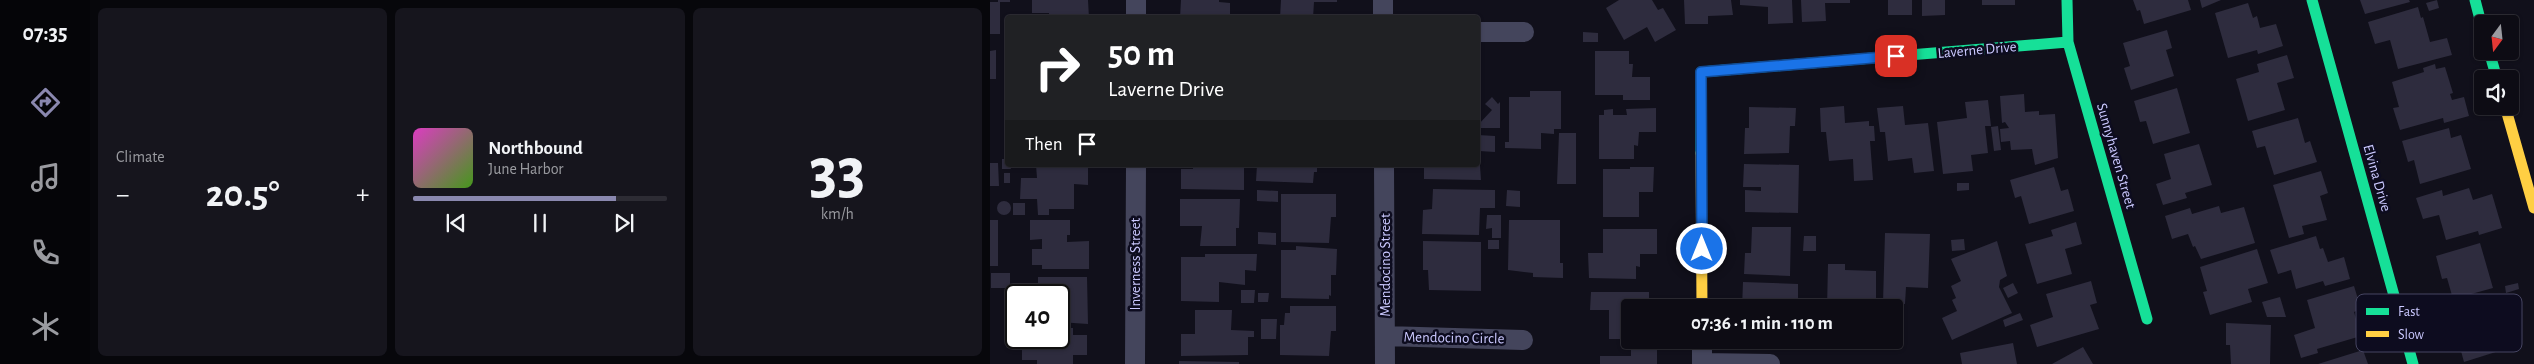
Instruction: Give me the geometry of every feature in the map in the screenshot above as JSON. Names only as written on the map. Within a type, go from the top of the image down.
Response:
[{"type":"street","points":[[1136,0],[1136,15]]},
{"type":"street","points":[[1383,0],[1383,15]]},
{"type":"street","name":"Sunnyhaven Street","points":[[2067,0],[2068,42],[2147,319]]},
{"type":"street","name":"Elvina Drive","points":[[2312,0],[2394,294]]},
{"type":"street","points":[[2475,0],[2479,15]]},
{"type":"street","points":[[1480,32],[1524,32]]},
{"type":"street","name":"Laverne Drive","points":[[1702,299],[1701,72],[2068,42]]},
{"type":"street","points":[[2508,115],[2534,208]]},
{"type":"street","name":"Inverness Street","points":[[1135,364],[1136,167]]},
{"type":"street","name":"Mendocino Street","points":[[1384,167],[1385,364]]},
{"type":"street","name":"Mendocino Circle","points":[[1385,336],[1523,340]]},
{"type":"street","points":[[1702,349],[1702,363],[1770,364]]},
{"type":"building","points":[[998,0],[1010,0],[1010,2],[1000,2],[1000,34],[990,34],[990,2],[998,2]]},
{"type":"building","points":[[1032,0],[1088,0],[1089,15],[1032,13]]},
{"type":"building","points":[[1181,0],[1219,0],[1219,2],[1230,3],[1230,15],[1180,15]]},
{"type":"building","points":[[1281,0],[1337,0],[1337,2],[1314,2],[1313,15],[1280,15]]},
{"type":"building","points":[[1619,0],[1652,0],[1658,10],[1663,8],[1676,30],[1655,42],[1647,27],[1624,40],[1606,8]]},
{"type":"building","points":[[1684,0],[1731,0],[1733,15],[1708,16],[1708,24],[1685,24]]},
{"type":"building","points":[[1740,0],[1792,0],[1793,23],[1768,24],[1768,7],[1740,5]]},
{"type":"building","points":[[1801,0],[1850,0],[1850,3],[1825,3],[1826,21],[1802,22]]},
{"type":"building","points":[[1888,0],[1912,0],[1912,15],[1888,15]]},
{"type":"building","points":[[1922,0],[1945,0],[1945,15],[1922,16]]},
{"type":"building","points":[[1982,0],[2015,0],[2015,5],[1982,5]]},
{"type":"building","points":[[2133,0],[2188,0],[2191,10],[2144,24],[2140,10],[2137,11]]},
{"type":"building","points":[[2200,0],[2221,0],[2202,8]]},
{"type":"building","points":[[2360,0],[2409,0],[2410,2],[2365,14]]},
{"type":"building","points":[[2437,0],[2439,8],[2429,11],[2426,3]]},
{"type":"building","points":[[2248,3],[2253,18],[2257,16],[2260,28],[2276,24],[2283,46],[2258,54],[2257,50],[2228,58],[2215,13]]},
{"type":"building","points":[[2418,7],[2430,42],[2447,38],[2452,55],[2398,69],[2390,40],[2375,44],[2368,22]]},
{"type":"building","points":[[2167,30],[2172,48],[2166,50],[2174,76],[2131,90],[2124,68],[2130,66],[2123,43]]},
{"type":"building","points":[[1583,32],[1598,33],[1598,42],[1583,42]]},
{"type":"building","points":[[996,50],[996,79],[990,79],[990,51]]},
{"type":"building","points":[[1595,51],[1629,51],[1629,64],[1633,64],[1632,77],[1650,77],[1650,100],[1623,100],[1623,95],[1595,95]]},
{"type":"building","points":[[2287,55],[2294,78],[2277,83],[2285,110],[2248,121],[2236,79],[2259,72],[2257,64]]},
{"type":"building","points":[[2435,64],[2436,69],[2445,67],[2453,93],[2450,94],[2452,100],[2464,97],[2469,116],[2444,123],[2443,118],[2400,130],[2393,108],[2399,107],[2392,82],[2424,72],[2423,68]]},
{"type":"building","points":[[2177,88],[2190,133],[2153,144],[2146,121],[2140,122],[2134,101]]},
{"type":"building","points":[[1530,91],[1561,91],[1561,129],[1554,129],[1554,134],[1541,133],[1541,149],[1505,148],[1505,142],[1509,142],[1509,97],[1530,97]]},
{"type":"building","points":[[2024,94],[2025,112],[2039,111],[2039,115],[2055,114],[2058,158],[2035,165],[2032,149],[2011,150],[2010,141],[2001,142],[2000,129],[2009,128],[2005,122],[2002,123],[2000,96]]},
{"type":"building","points":[[1492,97],[1498,104],[1500,102],[1500,128],[1480,128],[1480,123],[1492,110],[1485,104]]},
{"type":"building","points":[[1988,100],[1991,126],[1985,126],[1988,153],[1971,155],[1973,171],[1943,174],[1937,122],[1967,118],[1965,102]]},
{"type":"building","points":[[1844,106],[1845,123],[1869,121],[1869,126],[1874,126],[1875,141],[1870,141],[1873,180],[1854,181],[1853,159],[1829,161],[1826,132],[1821,132],[1820,108]]},
{"type":"building","points":[[1903,106],[1905,125],[1928,123],[1934,171],[1914,173],[1912,158],[1888,161],[1885,132],[1880,132],[1877,108]]},
{"type":"building","points":[[1749,107],[1796,108],[1795,126],[1790,126],[1789,153],[1744,154],[1745,128],[1749,128]]},
{"type":"building","points":[[1656,108],[1656,132],[1639,132],[1638,146],[1634,145],[1634,159],[1599,159],[1599,115],[1604,115],[1604,110],[1613,109],[1613,115],[1627,115],[1626,109]]},
{"type":"building","points":[[2298,118],[2305,143],[2310,141],[2317,162],[2274,175],[2265,146],[2257,148],[2252,131]]},
{"type":"building","points":[[1998,126],[2001,150],[1994,151],[1991,127]]},
{"type":"building","points":[[2449,128],[2451,138],[2461,135],[2471,169],[2420,184],[2414,160],[2408,162],[2402,141]]},
{"type":"building","points":[[1559,133],[1576,133],[1576,184],[1557,184]]},
{"type":"building","points":[[1480,135],[1495,136],[1495,152],[1480,151]]},
{"type":"building","points":[[2199,144],[2212,185],[2185,193],[2187,198],[2163,205],[2156,184],[2171,179],[2164,154]]},
{"type":"building","points":[[1002,159],[1005,159],[1005,167],[1010,167],[1011,169],[1002,169]]},
{"type":"building","points":[[990,163],[998,163],[999,186],[990,186]]},
{"type":"building","points":[[1744,164],[1799,165],[1798,213],[1745,212],[1745,190],[1761,191],[1761,187],[1743,187]]},
{"type":"building","points":[[1480,166],[1481,180],[1424,179],[1424,167]]},
{"type":"building","points":[[1036,167],[1088,167],[1088,185],[1074,184],[1074,209],[1049,209],[1049,215],[1038,215],[1037,199],[1020,199],[1021,178],[1037,178]]},
{"type":"building","points":[[1193,167],[1244,167],[1244,190],[1181,189],[1181,169],[1193,169]]},
{"type":"building","points":[[1257,167],[1317,167],[1317,172],[1314,172],[1313,183],[1256,181]]},
{"type":"building","points":[[1630,167],[1654,167],[1653,192],[1639,192],[1639,217],[1603,217],[1603,169],[1630,169]]},
{"type":"building","points":[[2054,167],[2061,191],[2068,189],[2074,211],[2029,224],[2021,196],[2015,198],[2010,180]]},
{"type":"building","points":[[2321,171],[2328,193],[2320,196],[2327,220],[2302,226],[2304,234],[2289,238],[2273,185]]},
{"type":"building","points":[[1004,173],[1010,173],[1010,183],[1004,183]]},
{"type":"building","points":[[1957,183],[1969,183],[1969,190],[1957,191]]},
{"type":"building","points":[[2469,188],[2473,200],[2492,194],[2502,228],[2479,235],[2478,231],[2446,240],[2439,215],[2423,219],[2416,198],[2442,190],[2443,196]]},
{"type":"building","points":[[1433,189],[1495,190],[1495,208],[1480,208],[1479,235],[1422,234],[1423,210],[1432,209]]},
{"type":"building","points":[[1257,190],[1278,191],[1278,202],[1257,201]]},
{"type":"building","points":[[1507,190],[1520,191],[1520,207],[1506,206]]},
{"type":"building","points":[[1281,194],[1336,194],[1336,217],[1331,217],[1329,243],[1281,242]]},
{"type":"building","points":[[1180,199],[1240,199],[1239,228],[1236,228],[1236,246],[1200,246],[1202,226],[1180,226]]},
{"type":"building","points":[[1001,201],[1007,201],[1011,208],[1007,215],[1001,215],[997,211],[997,205]]},
{"type":"building","points":[[1013,203],[1025,203],[1025,215],[1013,215]]},
{"type":"building","points":[[2219,206],[2221,213],[2244,207],[2255,243],[2201,259],[2195,246],[2193,247],[2188,234],[2172,239],[2165,216],[2190,208],[2192,214]]},
{"type":"building","points":[[1487,215],[1501,215],[1501,238],[1492,238],[1492,228],[1486,229]]},
{"type":"building","points":[[990,220],[998,220],[998,266],[990,266]]},
{"type":"building","points":[[1030,220],[1070,220],[1070,235],[1067,235],[1067,242],[1089,241],[1089,269],[1042,269],[1042,265],[1032,265],[1032,249],[1042,249],[1042,239],[1030,240]]},
{"type":"building","points":[[1509,220],[1560,220],[1560,263],[1563,263],[1563,278],[1533,277],[1533,273],[1508,270]]},
{"type":"building","points":[[2076,222],[2082,244],[2065,249],[2072,274],[2037,284],[2025,244],[2053,236],[2051,230]]},
{"type":"building","points":[[1752,227],[1791,227],[1790,276],[1744,274],[1745,253],[1751,253]]},
{"type":"building","points":[[1603,229],[1657,229],[1657,254],[1640,254],[1640,267],[1636,266],[1636,279],[1589,278],[1588,253],[1603,253]]},
{"type":"building","points":[[1258,232],[1276,233],[1276,245],[1258,244]]},
{"type":"building","points":[[1885,233],[1930,234],[1928,288],[1906,287],[1905,304],[1903,304],[1903,299],[1883,299]]},
{"type":"building","points":[[1804,236],[1816,236],[1816,251],[1803,251]]},
{"type":"building","points":[[2316,236],[2320,249],[2323,248],[2328,262],[2344,257],[2350,279],[2325,286],[2323,281],[2296,289],[2291,270],[2278,274],[2270,250]]},
{"type":"building","points":[[1964,239],[1965,250],[1952,251],[1951,240]]},
{"type":"building","points":[[1488,240],[1499,240],[1499,249],[1488,249]]},
{"type":"building","points":[[1423,241],[1481,242],[1481,291],[1429,290],[1428,270],[1423,270]]},
{"type":"building","points":[[1997,241],[2007,276],[2000,280],[1999,287],[2012,313],[1952,340],[1942,318],[1957,311],[1952,300],[1956,298],[1951,286],[1961,281],[1951,259]]},
{"type":"building","points":[[2480,243],[2493,288],[2471,294],[2452,294],[2447,278],[2442,279],[2436,256]]},
{"type":"building","points":[[1296,246],[1337,249],[1336,275],[1331,275],[1331,296],[1329,295],[1329,299],[1281,298],[1281,250],[1296,250]]},
{"type":"building","points":[[2257,249],[2268,283],[2248,289],[2252,302],[2210,315],[2203,292],[2207,291],[2200,267]]},
{"type":"building","points":[[1205,254],[1257,254],[1256,271],[1245,270],[1245,285],[1219,282],[1219,302],[1181,301],[1181,257],[1205,257]]},
{"type":"building","points":[[1828,264],[1845,264],[1845,270],[1876,271],[1876,299],[1827,299]]},
{"type":"building","points":[[991,273],[1010,273],[1010,284],[1005,284],[1005,288],[991,288]]},
{"type":"building","points":[[1038,277],[1087,277],[1088,324],[1070,323],[1070,284],[1038,284]]},
{"type":"building","points":[[2091,281],[2097,303],[2090,305],[2099,329],[2037,347],[2030,325],[2053,317],[2046,294]]},
{"type":"building","points":[[1743,282],[1798,284],[1798,299],[1742,299]]},
{"type":"building","points":[[2013,283],[2018,293],[2008,298],[2003,288]]},
{"type":"building","points":[[2518,283],[2519,289],[2506,293],[2505,286]]},
{"type":"building","points":[[2354,286],[2356,294],[2356,311],[2354,312],[2356,337],[2317,349],[2318,353],[2301,358],[2294,335],[2315,328],[2307,300]]},
{"type":"building","points":[[1241,290],[1255,290],[1254,303],[1241,303]]},
{"type":"building","points":[[1591,292],[1649,292],[1649,299],[1621,299],[1621,339],[1609,339],[1609,310],[1590,310]]},
{"type":"building","points":[[1258,293],[1269,293],[1268,302],[1258,302]]},
{"type":"building","points":[[2280,297],[2286,317],[2267,317],[2262,302]]},
{"type":"building","points":[[1290,306],[1336,306],[1336,331],[1331,331],[1329,356],[1280,355],[1280,325],[1284,325],[1285,313],[1290,313]]},
{"type":"building","points":[[1195,310],[1232,310],[1231,330],[1254,331],[1254,337],[1248,337],[1248,355],[1181,356],[1181,334],[1195,334]]},
{"type":"building","points":[[2020,313],[2023,320],[2005,327],[2003,320]]},
{"type":"building","points":[[1261,319],[1277,319],[1276,339],[1261,339]]},
{"type":"building","points":[[2226,323],[2271,325],[2270,364],[2231,364],[2230,345],[2226,345]]},
{"type":"building","points":[[1070,328],[1073,328],[1073,335],[1087,335],[1087,355],[1073,355],[1073,364],[1037,364],[1037,360],[1022,360],[1022,349],[1070,349]]},
{"type":"building","points":[[2013,343],[2017,364],[1962,364],[1960,353]]},
{"type":"building","points":[[2083,347],[2093,364],[2052,364]]},
{"type":"building","points":[[1631,350],[1657,350],[1657,364],[1600,364],[1600,356],[1631,356]]},
{"type":"building","points":[[2357,352],[2364,352],[2368,364],[2318,364]]},
{"type":"building","points":[[2461,352],[2496,352],[2464,362]]},
{"type":"building","points":[[1179,361],[1239,362],[1239,364],[1179,364]]},
{"type":"traffic: fast","points":[[2067,0],[2068,42],[2147,319]]},
{"type":"traffic: fast","points":[[2312,0],[2394,294]]},
{"type":"traffic: fast","points":[[2475,0],[2479,15]]},
{"type":"traffic: fast","points":[[1701,153],[1701,72],[2068,42]]},
{"type":"traffic: fast","points":[[2492,60],[2494,70]]},
{"type":"traffic: fast","points":[[2410,352],[2413,364]]},
{"type":"traffic: slow","points":[[2508,115],[2534,208]]},
{"type":"traffic: slow","points":[[1701,153],[1702,299]]},
{"type":"route","points":[[1702,249],[1701,72],[1896,56]]}]
